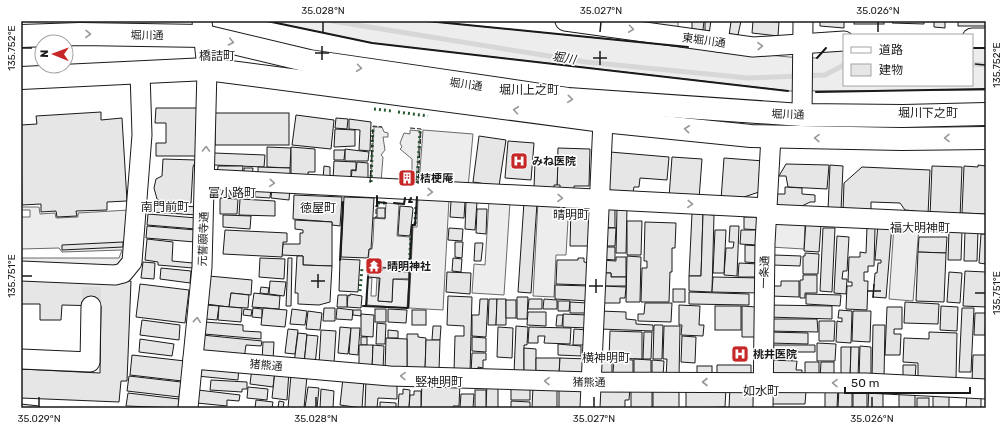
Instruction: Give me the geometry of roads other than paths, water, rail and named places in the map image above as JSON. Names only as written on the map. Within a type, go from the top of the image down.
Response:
[{"type":"main road","name":"堀川通","points":[[21,36],[203,28],[309,61],[568,99],[802,115],[903,116],[986,114]]},
{"type":"main road","name":"堀川通","points":[[21,78],[207,69],[603,121],[771,136],[895,139],[986,138]]},
{"type":"street","name":"東堀川通","points":[[565,21],[753,47],[803,50],[843,41]]},
{"type":"street","points":[[718,42],[721,21]]},
{"type":"street","points":[[802,115],[803,21]]},
{"type":"street","name":"元誓願寺通","points":[[188,408],[202,267],[207,69],[203,28]]},
{"type":"street","points":[[973,38],[986,38]]},
{"type":"street","points":[[21,271],[92,277],[115,276],[123,273],[132,262],[142,135],[140,72]]},
{"type":"street","points":[[590,408],[598,200],[603,121]]},
{"type":"street","name":"一条通","points":[[763,408],[762,382],[767,211],[771,136]]},
{"type":"street","points":[[205,179],[598,200],[986,224]]},
{"type":"street","points":[[21,359],[90,362],[91,306]]},
{"type":"street","name":"猪熊通","points":[[193,359],[390,376],[592,382],[866,383],[986,389]]},
{"type":"waterway","name":"堀川","points":[[332,21],[586,62],[748,78],[825,75],[843,66]]},
{"type":"waterway","name":"堀川","points":[[973,64],[986,65]]},
{"type":"tunnel","points":[[91,306],[92,279]]},
{"type":"place","name":"みね医院","points":[[519,161]]},
{"type":"place","name":"桔梗庵","points":[[407,178]]},
{"type":"place","name":"晴明神社","points":[[374,266]]},
{"type":"place","name":"桃井医院","points":[[740,354]]},
{"type":"district","name":"橋詰町","points":[[217,56]]},
{"type":"district","name":"堀川上之町","points":[[529,90]]},
{"type":"district","name":"堀川下之町","points":[[928,113]]},
{"type":"district","name":"富小路町","points":[[232,193]]},
{"type":"district","name":"南門前町","points":[[165,207]]},
{"type":"district","name":"徳屋町","points":[[318,208]]},
{"type":"district","name":"晴明町","points":[[571,215]]},
{"type":"district","name":"福大明神町","points":[[920,228]]},
{"type":"district","name":"横神明町","points":[[606,358]]},
{"type":"district","name":"竪神明町","points":[[439,382]]},
{"type":"district","name":"如水町","points":[[761,391]]}]
